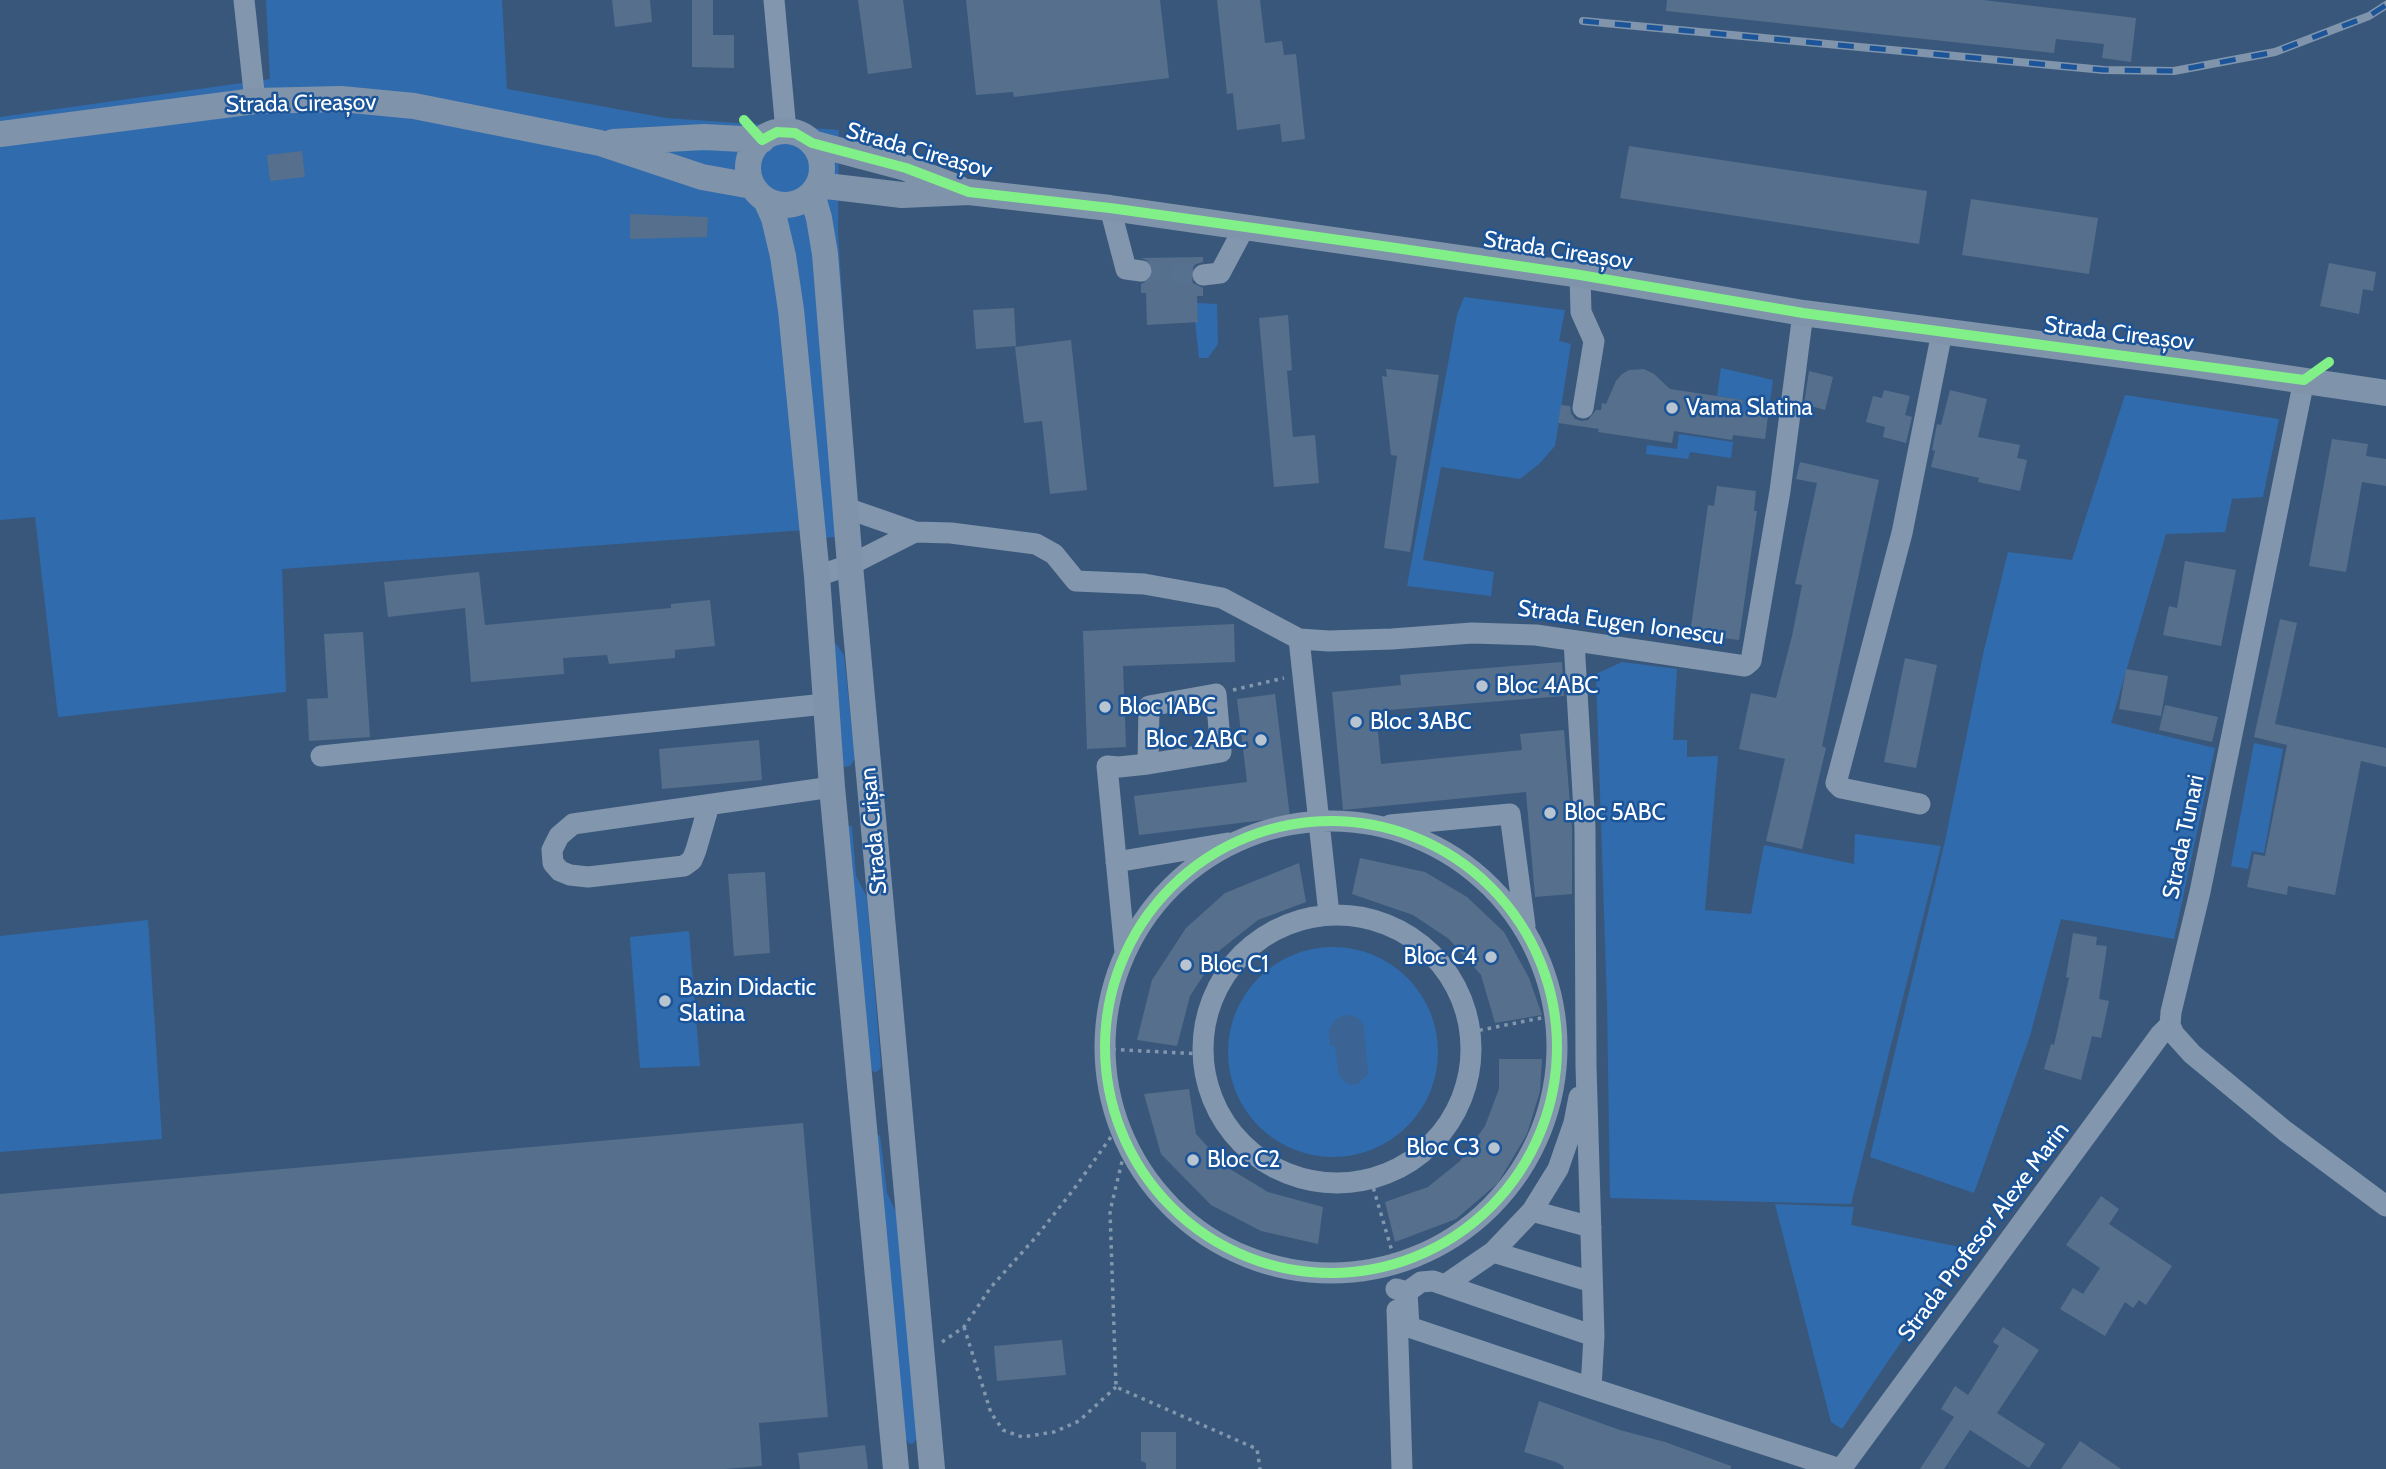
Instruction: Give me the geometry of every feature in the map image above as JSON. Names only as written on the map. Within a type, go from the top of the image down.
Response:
[{"type":"main road","name":"Strada Cireașov","points":[[5,128],[255,101],[341,99],[414,106],[600,143],[759,193]]},
{"type":"main road","points":[[796,133],[812,143],[821,163],[821,174],[815,189],[802,201],[790,205],[778,204],[759,193],[748,174],[753,149],[774,135],[796,133]]},
{"type":"main road","name":"Strada Cireașov","points":[[600,143],[774,135]]},
{"type":"main road","name":"Strada Cireașov","points":[[812,143],[906,168],[969,192]]},
{"type":"main road","name":"Strada Cireașov","points":[[815,189],[902,195],[969,192],[1110,208],[1580,275],[1803,313],[2386,393]]},
{"type":"main road","name":"Strada Crișan","points":[[815,189],[824,237],[849,565],[932,1469]]},
{"type":"main road","name":"Strada Crișan","points":[[759,193],[778,233],[791,310],[817,576],[832,787],[896,1469]]},
{"type":"street","points":[[244,0],[255,101]]},
{"type":"street","points":[[774,0],[774,135]]},
{"type":"street","points":[[1110,208],[1126,269],[1141,271]]},
{"type":"street","points":[[1203,275],[1220,273],[1244,228]]},
{"type":"street","points":[[1580,275],[1581,312],[1594,341],[1583,408]]},
{"type":"street","name":"Strada Eugen Ionescu","points":[[846,508],[915,532],[951,533],[1036,544],[1054,554],[1076,581],[1144,584],[1222,598],[1299,639],[1391,639],[1472,633],[1536,635],[1745,666],[1751,660],[1780,491],[1803,313]]},
{"type":"street","points":[[1920,804],[1841,788],[1836,783],[1902,533],[1942,332]]},
{"type":"street","name":"Strada Tunari","points":[[2170,1026],[2200,892],[2304,380]]},
{"type":"street","name":"Strada Eugen Ionescu","points":[[817,576],[849,565],[915,532]]},
{"type":"street","points":[[1299,639],[1329,914]]},
{"type":"street","points":[[1574,641],[1585,828],[1586,1066],[1594,1336],[1591,1388]]},
{"type":"street","points":[[1125,952],[1107,766],[1149,764],[1221,752],[1216,694],[1149,706],[1149,764]]},
{"type":"street","points":[[321,756],[825,704]]},
{"type":"street","points":[[709,805],[692,860],[684,866],[588,877],[560,871],[553,863],[552,850],[559,836],[573,824],[832,787]]},
{"type":"street","points":[[1116,862],[1233,843],[1275,827],[1320,820],[1385,826],[1510,814],[1525,927]]},
{"type":"street","points":[[1233,843],[1170,888],[1125,952],[1110,999],[1104,1049],[1108,1088],[1122,1136],[1155,1191],[1193,1228],[1239,1255],[1290,1271],[1343,1275],[1396,1265],[1454,1238],[1503,1196],[1538,1142],[1556,1080],[1556,1015],[1545,970],[1525,927],[1488,881],[1440,847],[1385,826]]},
{"type":"street","points":[[1329,914],[1369,918],[1407,933],[1438,959],[1460,993],[1471,1032],[1470,1071],[1458,1108],[1436,1140],[1406,1165],[1371,1180],[1331,1184],[1292,1177],[1256,1158],[1228,1129],[1209,1094],[1202,1055],[1205,1020],[1217,987],[1237,958],[1264,936],[1295,921],[1329,914]]},
{"type":"street","points":[[2170,1026],[2192,1054],[2286,1131],[2386,1206]]},
{"type":"street","name":"Strada Profesor Alexe Marin","points":[[1840,1469],[2160,1035],[2170,1026]]},
{"type":"street","points":[[1445,1285],[1493,1252],[1532,1211],[1558,1169],[1574,1123],[1586,1066]]},
{"type":"street","points":[[1532,1211],[1591,1227]]},
{"type":"street","points":[[1493,1252],[1592,1282]]},
{"type":"street","points":[[1396,1265],[1409,1327],[1840,1469]]},
{"type":"street","points":[[1402,1290],[1421,1282],[1433,1281],[1594,1336]]},
{"type":"street","points":[[1402,1290],[1402,1469]]},
{"type":"path","points":[[1216,694],[1303,674]]},
{"type":"path","points":[[1471,1032],[1556,1015]]},
{"type":"path","points":[[1104,1049],[1202,1055]]},
{"type":"path","points":[[921,1352],[944,1342],[964,1327],[991,1287],[1122,1136]]},
{"type":"path","points":[[964,1327],[991,1413],[1003,1430],[1022,1437],[1054,1432],[1079,1421],[1116,1387],[1110,1211],[1122,1136]]},
{"type":"path","points":[[1371,1180],[1396,1265]]},
{"type":"path","points":[[1116,1387],[1257,1449],[1260,1469]]},
{"type":"shaded area","points":[[266,0],[502,0],[507,89],[666,118],[839,130],[838,232],[857,527],[835,537],[819,538],[818,529],[282,569],[286,692],[58,717],[35,517],[0,520],[0,117],[270,79]]},
{"type":"shaded area","points":[[1464,297],[1565,310],[1559,341],[1571,344],[1555,446],[1539,464],[1520,479],[1441,467],[1423,560],[1494,572],[1491,596],[1407,586],[1457,315]]},
{"type":"shaded area","points":[[1197,303],[1217,304],[1218,344],[1208,358],[1199,358],[1195,322],[1198,321]]},
{"type":"shaded area","points":[[1721,368],[1773,380],[1768,416],[1741,412],[1743,400],[1717,396]]},
{"type":"shaded area","points":[[2125,395],[2279,419],[2263,497],[2232,499],[2225,532],[2166,534],[2111,723],[2215,748],[2174,939],[2061,919],[2030,1036],[1974,1193],[1870,1157],[1945,841],[1984,650],[2008,552],[2072,560]]},
{"type":"shaded area","points":[[1679,434],[1733,442],[1731,458],[1690,452],[1688,459],[1646,454],[1647,445],[1677,449]]},
{"type":"shaded area","points":[[834,641],[844,655],[855,759],[850,766],[845,767],[842,764]]},
{"type":"shaded area","points":[[1622,662],[1677,669],[1673,740],[1687,740],[1687,757],[1718,756],[1705,910],[1751,914],[1764,845],[1854,864],[1855,834],[1941,846],[1851,1204],[1610,1198],[1607,1002],[1596,674]]},
{"type":"shaded area","points":[[2254,743],[2283,749],[2264,853],[2252,851],[2248,869],[2231,866]]},
{"type":"shaded area","points":[[848,826],[852,826],[856,876],[867,897],[881,1067],[874,1072],[871,1069]]},
{"type":"shaded area","points":[[148,920],[162,1139],[0,1152],[0,936]]},
{"type":"shaded area","name":"Bazin Didactic Slatina","points":[[689,931],[700,1066],[640,1068],[630,937]]},
{"type":"shaded area","points":[[1333,947],[1354,949],[1373,955],[1392,964],[1407,978],[1421,993],[1430,1012],[1436,1031],[1436,1073],[1430,1092],[1421,1111],[1407,1126],[1392,1140],[1373,1149],[1354,1155],[1333,1157],[1312,1155],[1293,1149],[1274,1140],[1259,1126],[1245,1111],[1236,1092],[1230,1073],[1228,1052],[1230,1031],[1236,1012],[1245,993],[1259,978],[1274,964],[1293,955],[1312,949]]},
{"type":"shaded area","points":[[1341,1016],[1358,1018],[1364,1026],[1368,1074],[1358,1084],[1349,1085],[1339,1076],[1335,1046],[1330,1046],[1329,1031],[1333,1022]]},
{"type":"shaded area","points":[[880,1135],[887,1193],[896,1212],[917,1437],[914,1443],[909,1444],[905,1437],[877,1136]]},
{"type":"shaded area","points":[[1775,1204],[1854,1207],[1851,1225],[1965,1248],[1842,1429],[1831,1422]]},
{"type":"building","points":[[612,0],[650,0],[652,22],[615,27]]},
{"type":"building","points":[[692,0],[713,0],[713,35],[734,35],[734,68],[692,67]]},
{"type":"building","points":[[858,0],[903,0],[912,68],[868,74]]},
{"type":"building","points":[[966,0],[1160,0],[1169,78],[1014,97],[1013,92],[976,95]]},
{"type":"building","points":[[1217,0],[1260,0],[1265,43],[1282,41],[1284,55],[1296,54],[1305,139],[1282,142],[1280,124],[1237,130],[1233,93],[1227,94]]},
{"type":"building","points":[[1667,0],[1983,0],[2136,18],[2131,62],[2102,58],[2104,44],[2056,39],[2054,53],[1666,11]]},
{"type":"building","points":[[1629,146],[1927,191],[1919,244],[1620,198]]},
{"type":"building","points":[[302,151],[305,177],[270,181],[267,155]]},
{"type":"building","points":[[1971,199],[2098,218],[2089,274],[1962,255]]},
{"type":"building","points":[[630,214],[708,217],[707,237],[630,239]]},
{"type":"building","points":[[1203,257],[1203,262],[1191,269],[1190,276],[1193,283],[1203,288],[1203,296],[1197,296],[1198,322],[1147,325],[1146,293],[1141,293],[1141,284],[1151,279],[1154,272],[1149,261],[1141,258]]},
{"type":"building","points":[[2329,263],[2376,272],[2373,291],[2363,289],[2359,314],[2320,306]]},
{"type":"building","points":[[1014,308],[1016,346],[976,349],[973,310]]},
{"type":"building","points":[[1288,315],[1292,370],[1287,371],[1293,437],[1315,435],[1319,483],[1274,487],[1259,318]]},
{"type":"building","points":[[1071,340],[1087,490],[1050,494],[1042,421],[1024,423],[1015,347]]},
{"type":"building","points":[[1386,369],[1439,375],[1410,552],[1384,548],[1397,456],[1391,455],[1382,376],[1387,377]]},
{"type":"building","name":"Vama Slatina","points":[[1644,369],[1654,374],[1670,389],[1743,400],[1741,412],[1768,416],[1765,439],[1733,435],[1732,440],[1674,431],[1672,443],[1558,423],[1561,405],[1570,406],[1575,419],[1588,420],[1596,410],[1601,410],[1602,403],[1606,404],[1622,374],[1629,370]]},
{"type":"building","points":[[1809,371],[1833,377],[1825,410],[1804,404]]},
{"type":"building","points":[[1884,390],[1910,396],[1905,415],[1912,417],[1906,443],[1883,437],[1885,427],[1866,422],[1873,396],[1882,398]]},
{"type":"building","points":[[1950,390],[1987,399],[1978,437],[2020,445],[2017,458],[2027,460],[2020,491],[1978,482],[1979,478],[1931,467],[1937,424],[1941,425]]},
{"type":"building","points":[[2332,439],[2368,444],[2366,456],[2386,459],[2386,486],[2362,482],[2346,572],[2309,566]]},
{"type":"building","points":[[1800,462],[1879,480],[1822,746],[1826,748],[1802,849],[1766,841],[1785,759],[1739,749],[1751,693],[1776,698],[1792,636],[1802,585],[1795,584],[1817,483],[1796,479]]},
{"type":"building","points":[[1717,486],[1756,491],[1754,511],[1757,511],[1739,640],[1690,634],[1708,505],[1714,506]]},
{"type":"building","points":[[2185,561],[2236,570],[2221,646],[2163,635],[2169,606],[2177,608]]},
{"type":"building","points":[[479,572],[485,625],[671,608],[671,604],[710,600],[715,646],[675,650],[675,658],[609,664],[607,655],[563,658],[564,674],[471,682],[465,608],[388,617],[384,582]]},
{"type":"building","points":[[2280,619],[2297,623],[2275,724],[2386,748],[2386,767],[2361,761],[2335,895],[2288,886],[2287,895],[2247,887],[2254,854],[2265,856],[2287,745],[2254,737]]},
{"type":"building","name":"Bloc 1ABC","points":[[1234,624],[1235,662],[1123,666],[1126,747],[1087,749],[1083,631]]},
{"type":"building","points":[[363,632],[370,737],[309,741],[307,699],[328,698],[324,634]]},
{"type":"building","points":[[1905,658],[1937,665],[1916,768],[1884,762]]},
{"type":"building","points":[[1562,662],[1564,696],[1376,711],[1381,764],[1522,750],[1520,734],[1564,730],[1572,828],[1572,894],[1535,897],[1526,792],[1343,810],[1332,692],[1401,685],[1400,675]]},
{"type":"building","points":[[2126,669],[2168,676],[2161,716],[2119,709]]},
{"type":"building","name":"Bloc 2ABC","points":[[1275,694],[1290,817],[1139,835],[1134,796],[1247,782],[1237,699]]},
{"type":"building","points":[[2165,705],[2218,717],[2212,742],[2159,730]]},
{"type":"building","points":[[759,740],[762,780],[662,789],[659,749]]},
{"type":"building","name":"Bloc C4","points":[[1360,858],[1425,872],[1467,897],[1504,932],[1529,978],[1542,1015],[1495,1023],[1481,975],[1449,939],[1413,915],[1352,894]]},
{"type":"building","name":"Bloc C1","points":[[1299,863],[1306,902],[1258,920],[1220,950],[1190,996],[1177,1046],[1137,1040],[1152,980],[1186,928],[1225,893]]},
{"type":"building","points":[[765,872],[770,953],[734,956],[728,874]]},
{"type":"building","points":[[2073,933],[2097,937],[2096,945],[2107,946],[2099,999],[2109,1001],[2101,1038],[2092,1036],[2081,1080],[2044,1069],[2051,1044],[2054,1045],[2069,978],[2066,977]]},
{"type":"building","name":"Bloc C3","points":[[1499,1059],[1542,1059],[1540,1091],[1527,1134],[1498,1183],[1456,1219],[1395,1242],[1385,1202],[1428,1187],[1460,1161],[1485,1126],[1499,1089]]},
{"type":"building","name":"Bloc C2","points":[[1189,1089],[1196,1134],[1225,1166],[1268,1192],[1323,1207],[1318,1244],[1261,1231],[1211,1205],[1161,1154],[1144,1094]]},
{"type":"building","points":[[803,1123],[828,1417],[759,1423],[762,1466],[725,1469],[0,1469],[0,1194]]},
{"type":"building","points":[[2101,1196],[2119,1209],[2109,1224],[2172,1266],[2146,1305],[2139,1300],[2133,1308],[2125,1302],[2105,1336],[2060,1309],[2073,1288],[2083,1294],[2100,1268],[2066,1245]]},
{"type":"building","points":[[2003,1327],[2039,1350],[1997,1413],[2045,1444],[2029,1468],[1970,1430],[1944,1469],[1920,1469],[1954,1417],[1941,1409],[1955,1386],[1968,1395],[1999,1346],[1993,1342]]},
{"type":"building","points":[[1062,1340],[1066,1375],[997,1381],[994,1346]]},
{"type":"building","points":[[1539,1401],[1620,1430],[1665,1442],[1731,1466],[1731,1469],[1564,1469],[1556,1462],[1524,1452]]},
{"type":"building","points":[[1141,1432],[1176,1432],[1176,1469],[1146,1469],[1146,1463],[1141,1461]]},
{"type":"building","points":[[2080,1441],[2121,1469],[2061,1469]]},
{"type":"building","points":[[865,1445],[868,1469],[800,1469],[798,1453]]},
{"type":"tunnel","points":[[1141,271],[1203,275]]},
{"type":"railway","points":[[1583,21],[2104,70],[2174,71],[2275,52],[2369,16],[2386,5]]},
{"type":"cycle path","points":[[744,120],[762,140],[777,132],[795,133],[812,143],[906,168],[969,192],[1110,208],[1382,246],[1580,275],[1803,313],[2304,380],[2329,362]]},
{"type":"cycle path","points":[[1331,821],[1375,825],[1418,838],[1457,859],[1491,887],[1519,921],[1540,960],[1553,1003],[1557,1047],[1553,1091],[1540,1134],[1519,1173],[1491,1207],[1457,1235],[1418,1256],[1375,1269],[1331,1273],[1287,1269],[1244,1256],[1205,1235],[1171,1207],[1143,1173],[1122,1134],[1109,1091],[1105,1047],[1109,1003],[1122,960],[1143,921],[1171,887],[1205,859],[1244,838],[1287,825],[1331,821]]},
{"type":"place","name":"Vama Slatina","points":[[1672,408]]},
{"type":"place","name":"Bloc 4ABC","points":[[1482,686]]},
{"type":"place","name":"Bloc 1ABC","points":[[1105,707]]},
{"type":"place","name":"Bloc 3ABC","points":[[1356,722]]},
{"type":"place","name":"Bloc 2ABC","points":[[1261,740]]},
{"type":"place","name":"Bloc 5ABC","points":[[1550,813]]},
{"type":"place","name":"Bloc C4","points":[[1491,957]]},
{"type":"place","name":"Bloc C1","points":[[1186,965]]},
{"type":"place","name":"Bazin Didactic Slatina","points":[[665,1001]]},
{"type":"place","name":"Bloc C3","points":[[1494,1148]]},
{"type":"place","name":"Bloc C2","points":[[1193,1160]]}]
